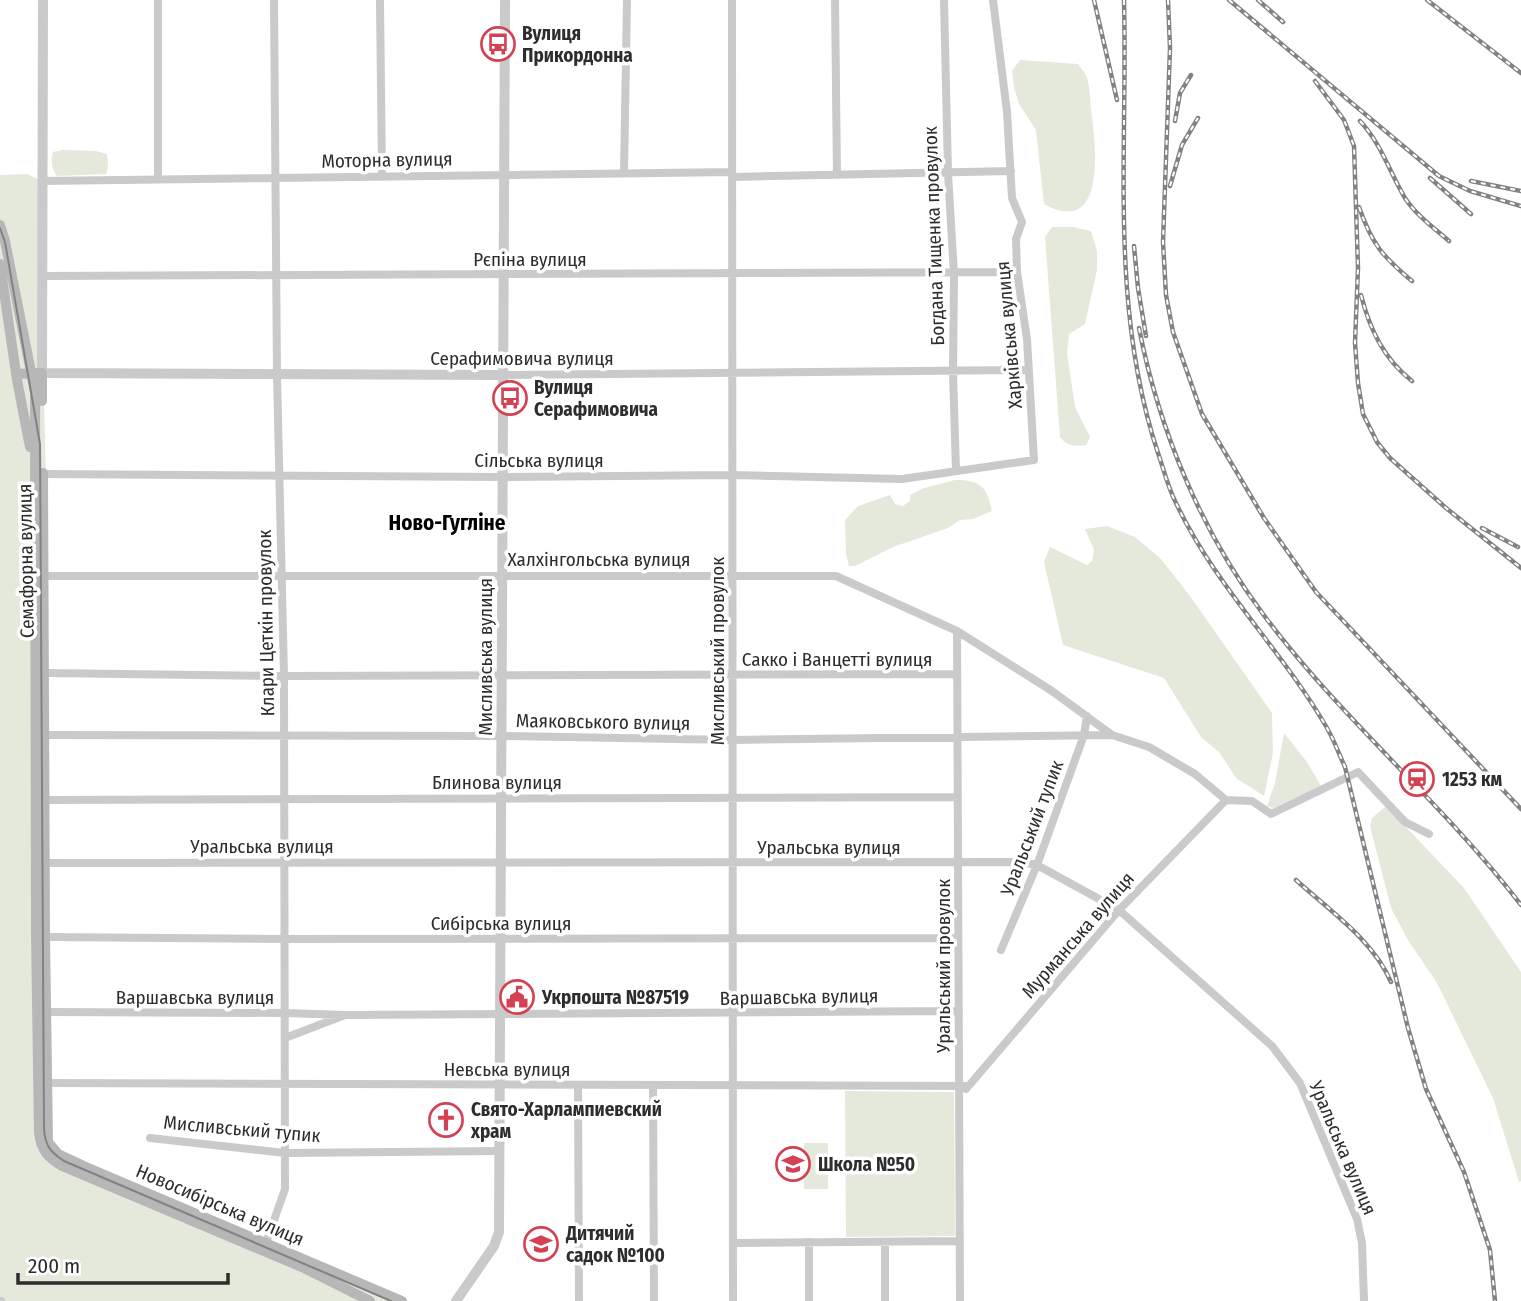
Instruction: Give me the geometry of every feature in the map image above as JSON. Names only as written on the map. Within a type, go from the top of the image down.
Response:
[{"type":"main road","points":[[0,225],[38,373]]},
{"type":"main road","name":"Семафорна вулиця","points":[[0,264],[16,374],[30,446],[34,497]]},
{"type":"main road","name":"Серафимовича вулиця","points":[[16,374],[38,373]]},
{"type":"main road","name":"Семафорна вулиця","points":[[38,373],[43,474],[45,735],[36,933],[42,1123]]},
{"type":"main road","name":"Семафорна вулиця","points":[[38,373],[34,497],[41,800],[45,863],[46,1083],[42,1123]]},
{"type":"main road","name":"Новосибірська вулиця","points":[[42,1123],[48,1142],[58,1154],[266,1243],[385,1298],[402,1301]]},
{"type":"main road","name":"Новосибірська вулиця","points":[[42,1123],[42,1147],[52,1160],[62,1166],[304,1268],[370,1301]]},
{"type":"street","name":"Семафорна вулиця","points":[[38,373],[42,276],[43,0]]},
{"type":"street","points":[[158,0],[158,179]]},
{"type":"street","name":"Клари Цеткін провулок","points":[[266,1243],[284,1196],[285,1153],[284,676],[276,375],[274,0]]},
{"type":"street","points":[[380,0],[382,176]]},
{"type":"street","name":"Мисливська вулиця","points":[[456,1301],[498,1238],[505,0]]},
{"type":"street","points":[[624,173],[627,0]]},
{"type":"street","name":"Мисливський провулок","points":[[732,0],[733,1301]]},
{"type":"street","points":[[835,0],[837,175]]},
{"type":"street","name":"Богдана Тищенка провулок","points":[[944,0],[948,173],[954,274],[956,471]]},
{"type":"street","name":"Харківська вулиця","points":[[993,0],[1007,111],[1013,198],[1022,222],[1016,239],[1017,272],[1028,370],[1034,460]]},
{"type":"street","name":"Моторна вулиця","points":[[42,181],[504,174],[837,175],[1011,171]]},
{"type":"street","name":"Рєпіна вулиця","points":[[42,276],[1017,272]]},
{"type":"street","name":"Серафимовича вулиця","points":[[38,373],[504,375],[1028,370]]},
{"type":"street","name":"Сільська вулиця","points":[[43,474],[503,477],[732,475],[902,479],[1034,460]]},
{"type":"street","name":"Халхінгольська вулиця","points":[[43,576],[836,576],[957,631],[1052,691],[1112,734]]},
{"type":"street","name":"Уральський провулок","points":[[957,631],[959,1011],[964,1086]]},
{"type":"street","name":"Сакко і Ванцетті вулиця","points":[[44,673],[284,676],[957,674]]},
{"type":"street","name":"Уральський тупик","points":[[1002,950],[1037,865],[1084,735],[1087,716]]},
{"type":"street","name":"Маяковського вулиця","points":[[45,735],[502,736],[732,740],[1112,734],[1149,747],[1195,775],[1226,800]]},
{"type":"street","points":[[1226,800],[1252,801],[1271,814],[1359,772],[1405,822],[1430,834]]},
{"type":"street","name":"Блинова вулиця","points":[[41,800],[958,797]]},
{"type":"street","name":"Мурманська вулиця","points":[[960,1241],[959,1097],[964,1086],[1119,910],[1226,800]]},
{"type":"street","name":"Уральська вулиця","points":[[45,863],[1021,862],[1037,865],[1119,910],[1272,1046],[1300,1083],[1361,1231],[1364,1301]]},
{"type":"street","name":"Сибірська вулиця","points":[[44,937],[958,938]]},
{"type":"street","name":"Варшавська вулиця","points":[[46,1012],[500,1015],[959,1011]]},
{"type":"street","name":"Варшавська вулиця","points":[[285,1038],[345,1015]]},
{"type":"street","name":"Невська вулиця","points":[[46,1083],[964,1086]]},
{"type":"street","points":[[578,1085],[579,1301]]},
{"type":"street","points":[[653,1085],[654,1301]]},
{"type":"street","name":"Мисливський тупик","points":[[150,1138],[285,1153],[500,1151]]},
{"type":"street","points":[[733,1243],[960,1241],[960,1301]]},
{"type":"street","points":[[809,1242],[809,1301]]},
{"type":"street","points":[[885,1242],[885,1301]]},
{"type":"shaded area","points":[[1020,60],[1078,64],[1087,78],[1095,164],[1088,199],[1079,209],[1064,211],[1044,204],[1036,130],[1019,104],[1014,88],[1012,71]]},
{"type":"shaded area","points":[[62,150],[107,154],[106,174],[57,176],[52,155],[53,152]]},
{"type":"shaded area","points":[[27,174],[42,181],[49,1133],[58,1154],[406,1301],[0,1301],[0,175]]},
{"type":"shaded area","points":[[1052,227],[1073,227],[1091,231],[1097,251],[1097,270],[1085,324],[1069,334],[1067,353],[1075,407],[1090,437],[1086,445],[1082,446],[1068,444],[1060,437],[1045,237]]},
{"type":"shaded area","points":[[955,480],[971,481],[981,486],[988,496],[992,511],[973,519],[960,520],[948,528],[893,547],[855,566],[849,566],[845,520],[858,506],[890,495],[895,504],[903,506],[910,501],[910,495],[924,488]]},
{"type":"shaded area","points":[[1107,526],[1135,537],[1161,559],[1272,713],[1273,753],[1264,796],[1236,778],[1219,752],[1201,737],[1164,678],[1063,645],[1044,562],[1050,547],[1087,565],[1092,561],[1094,550],[1085,529]]},
{"type":"shaded area","points":[[1284,733],[1307,762],[1321,786],[1273,808],[1267,806],[1275,783]]},
{"type":"shaded area","points":[[1386,806],[1464,888],[1521,972],[1519,1182],[1493,1098],[1437,983],[1408,940],[1391,908],[1370,826],[1372,818]]},
{"type":"shaded area","points":[[845,1091],[954,1092],[955,1236],[846,1237]]},
{"type":"shaded area","points":[[804,1143],[828,1143],[828,1189],[804,1189]]},
{"type":"tram line","points":[[0,228],[5,242],[40,444],[44,1129],[47,1144],[64,1161],[391,1301]]},
{"type":"railway","points":[[1094,0],[1117,100]]},
{"type":"railway","points":[[1124,0],[1124,228],[1127,285],[1143,398],[1158,453],[1173,497],[1192,533],[1229,590],[1309,699],[1330,733],[1345,767],[1408,1028],[1426,1089],[1464,1172],[1490,1250],[1495,1301]]},
{"type":"railway","points":[[1168,0],[1170,48],[1163,242],[1166,295],[1173,332],[1202,414],[1264,518],[1316,592],[1521,809]]},
{"type":"railway","points":[[1229,0],[1439,176],[1470,191],[1521,206]]},
{"type":"railway","points":[[1258,0],[1283,22]]},
{"type":"railway","points":[[1427,0],[1521,73]]},
{"type":"railway","points":[[1175,121],[1180,93],[1191,75]]},
{"type":"railway","points":[[1315,81],[1344,120],[1354,146],[1358,268],[1355,343],[1363,414],[1377,442],[1390,458],[1446,508],[1521,568]]},
{"type":"railway","points":[[1170,186],[1182,145],[1198,118]]},
{"type":"railway","points":[[1360,121],[1380,149],[1409,204],[1449,241]]},
{"type":"railway","points":[[1430,178],[1471,214]]},
{"type":"railway","points":[[1471,181],[1521,191]]},
{"type":"railway","points":[[1359,207],[1379,248],[1412,281]]},
{"type":"railway","points":[[1134,246],[1146,336]]},
{"type":"railway","points":[[1361,295],[1379,343],[1393,363],[1412,381]]},
{"type":"railway","points":[[1139,328],[1158,404],[1185,478],[1220,549],[1241,582],[1263,614],[1325,689],[1458,831],[1521,905]]},
{"type":"railway","points":[[1482,528],[1518,547]]},
{"type":"railway","points":[[1296,880],[1362,939],[1391,982]]},
{"type":"place","name":"Вулиця Прикордонна","points":[[498,44]]},
{"type":"place","name":"Вулиця Серафимовича","points":[[510,398]]},
{"type":"place","name":"1253 км","points":[[1417,779]]},
{"type":"place","name":"Укрпошта №87519","points":[[517,997]]},
{"type":"place","name":"Свято-Харлампиевский храм","points":[[446,1120]]},
{"type":"place","name":"Школа №50","points":[[793,1164]]},
{"type":"place","name":"Дитячий садок №100","points":[[541,1244]]},
{"type":"district","name":"Ново-Гугліне","points":[[447,523]]}]
